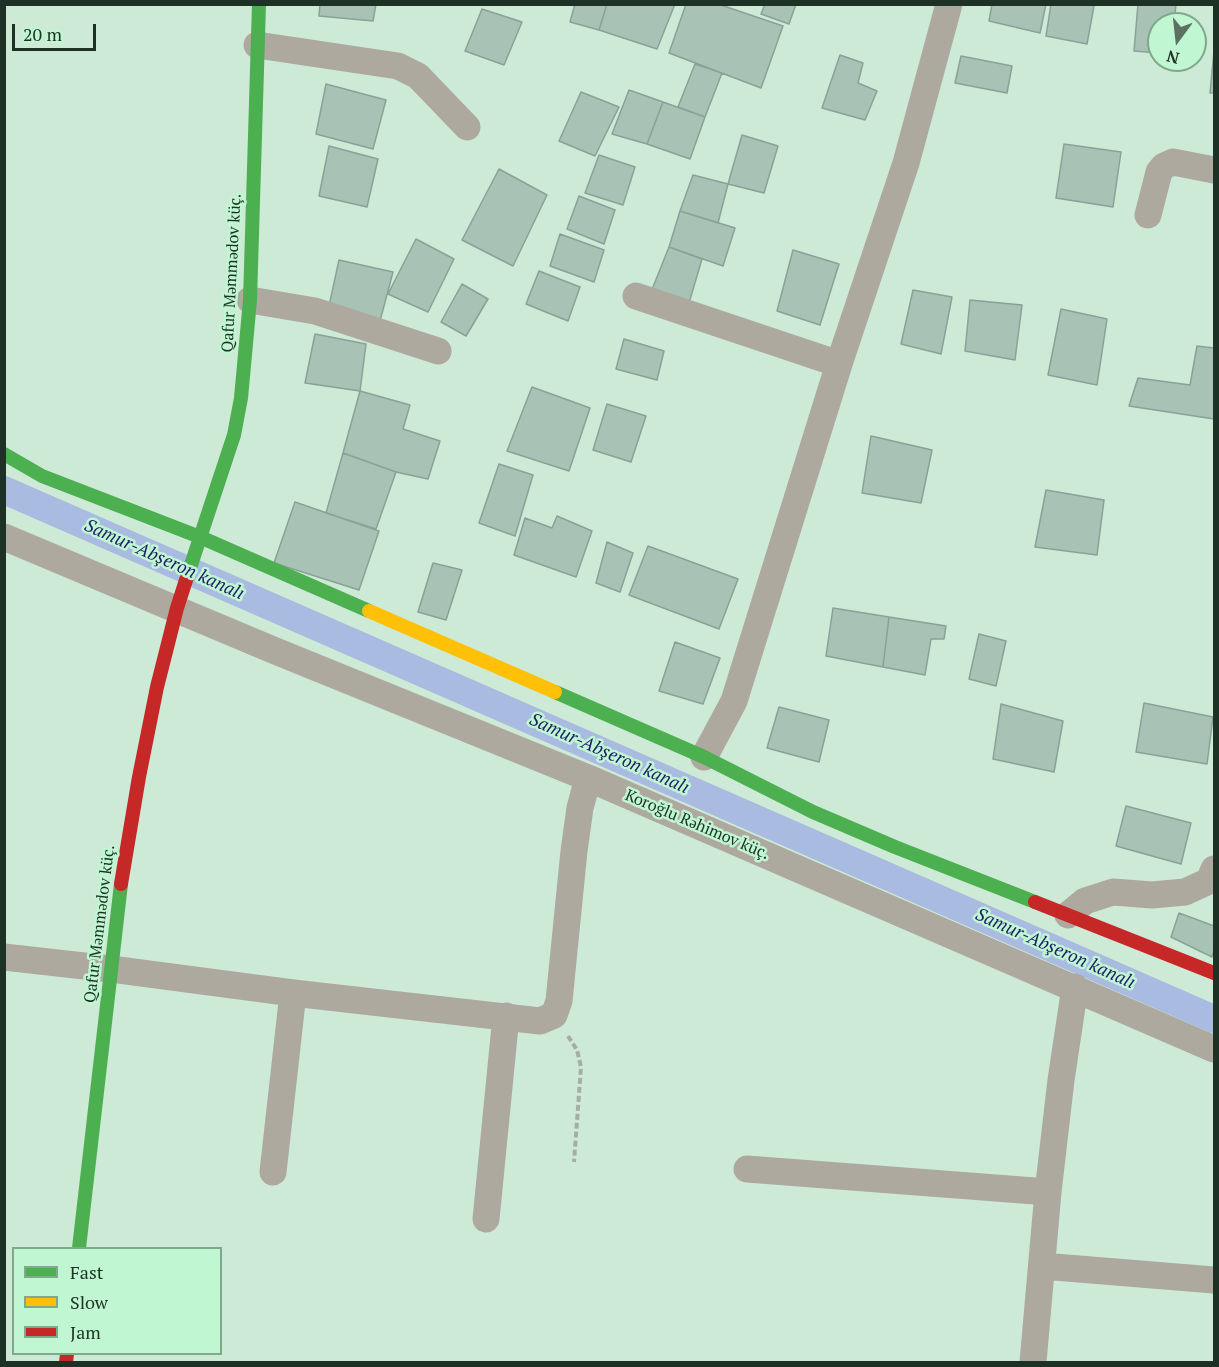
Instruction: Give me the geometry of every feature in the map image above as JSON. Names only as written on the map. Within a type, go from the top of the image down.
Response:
[{"type":"street","name":"Qafur Məmmədov küç.","points":[[79,1247],[111,969],[133,808],[157,687],[177,608],[234,435],[241,398],[250,300],[259,4]]},
{"type":"street","points":[[704,757],[734,701],[906,163],[949,4]]},
{"type":"street","points":[[257,45],[398,66],[418,76],[467,127]]},
{"type":"street","points":[[1148,215],[1159,172],[1164,166],[1173,162],[1215,170]]},
{"type":"street","points":[[636,296],[840,364]]},
{"type":"street","points":[[250,300],[315,310],[438,351]]},
{"type":"street","points":[[4,454],[42,476],[200,537],[704,757],[813,812],[895,847],[1215,973]]},
{"type":"street","name":"Koroğlu Rəhimov küç.","points":[[4,537],[273,650],[588,778],[1215,1049]]},
{"type":"street","points":[[4,957],[540,1021],[554,1015],[559,1001],[575,841],[588,778]]},
{"type":"street","points":[[1068,915],[1085,901],[1113,892],[1152,895],[1185,892],[1209,881],[1215,869]]},
{"type":"street","points":[[1033,1362],[1048,1192],[1075,987]]},
{"type":"street","points":[[273,1172],[293,993]]},
{"type":"street","points":[[486,1219],[506,1016]]},
{"type":"street","points":[[747,1169],[1048,1192]]},
{"type":"street","points":[[1042,1266],[1215,1280]]},
{"type":"path","points":[[554,1015],[577,1050],[581,1067],[574,1162]]},
{"type":"building","points":[[320,4],[376,4],[373,21],[319,16]]},
{"type":"building","points":[[575,4],[607,4],[599,30],[570,22]]},
{"type":"building","points":[[607,4],[675,4],[657,49],[599,30]]},
{"type":"building","points":[[686,4],[718,4],[783,26],[761,88],[669,53]]},
{"type":"building","points":[[765,4],[796,4],[789,24],[761,14]]},
{"type":"building","points":[[992,4],[1046,4],[1040,33],[989,21]]},
{"type":"building","points":[[1051,4],[1094,6],[1087,44],[1046,36]]},
{"type":"building","points":[[1138,4],[1176,4],[1175,12],[1147,12],[1147,52],[1134,51]]},
{"type":"building","points":[[482,9],[522,22],[504,65],[465,51]]},
{"type":"building","points":[[1214,51],[1214,93],[1210,93]]},
{"type":"building","points":[[840,55],[863,63],[858,83],[877,91],[865,120],[822,108]]},
{"type":"building","points":[[961,56],[1012,66],[1007,93],[955,83]]},
{"type":"building","points":[[695,64],[722,73],[705,117],[678,107]]},
{"type":"building","points":[[326,84],[386,100],[373,149],[316,134]]},
{"type":"building","points":[[629,90],[663,102],[647,144],[612,134]]},
{"type":"building","points":[[581,92],[619,107],[595,156],[559,141]]},
{"type":"building","points":[[663,102],[705,117],[690,159],[647,144]]},
{"type":"building","points":[[742,135],[778,146],[764,193],[728,184]]},
{"type":"building","points":[[1064,144],[1121,152],[1113,207],[1056,198]]},
{"type":"building","points":[[329,146],[378,159],[367,207],[319,196]]},
{"type":"building","points":[[599,155],[635,167],[623,205],[585,193]]},
{"type":"building","points":[[499,169],[547,195],[513,266],[462,240]]},
{"type":"building","points":[[693,175],[728,184],[718,223],[680,211]]},
{"type":"building","points":[[579,196],[615,210],[604,244],[567,229]]},
{"type":"building","points":[[680,211],[735,228],[723,266],[669,247]]},
{"type":"building","points":[[560,234],[604,250],[594,282],[550,266]]},
{"type":"building","points":[[416,239],[454,259],[428,312],[388,294]]},
{"type":"building","points":[[669,247],[702,259],[689,303],[651,292]]},
{"type":"building","points":[[793,250],[839,264],[820,325],[777,311]]},
{"type":"building","points":[[339,260],[393,272],[380,321],[329,306]]},
{"type":"building","points":[[539,271],[580,287],[568,321],[526,304]]},
{"type":"building","points":[[462,284],[488,299],[466,336],[441,322]]},
{"type":"building","points":[[913,290],[952,297],[941,354],[901,344]]},
{"type":"building","points":[[970,300],[1022,305],[1015,360],[965,351]]},
{"type":"building","points":[[1061,309],[1107,319],[1097,385],[1048,375]]},
{"type":"building","points":[[315,334],[366,344],[360,391],[305,383]]},
{"type":"building","points":[[624,339],[664,351],[657,380],[616,369]]},
{"type":"building","points":[[1197,346],[1214,348],[1214,419],[1129,406],[1138,378],[1190,385]]},
{"type":"building","points":[[532,387],[590,408],[569,471],[507,451]]},
{"type":"building","points":[[360,391],[410,405],[403,429],[440,441],[428,479],[396,472],[343,453]]},
{"type":"building","points":[[607,404],[646,416],[631,462],[593,450]]},
{"type":"building","points":[[871,436],[932,450],[921,503],[862,493]]},
{"type":"building","points":[[343,453],[396,472],[376,529],[326,513]]},
{"type":"building","points":[[499,464],[533,475],[515,536],[479,523]]},
{"type":"building","points":[[1046,490],[1104,500],[1097,555],[1035,547]]},
{"type":"building","points":[[295,502],[379,531],[359,590],[274,563]]},
{"type":"building","points":[[557,516],[592,531],[576,577],[514,555],[525,518],[552,528]]},
{"type":"building","points":[[607,542],[633,553],[620,592],[596,583]]},
{"type":"building","points":[[648,546],[738,579],[719,629],[629,595]]},
{"type":"building","points":[[433,563],[462,570],[446,620],[418,612]]},
{"type":"building","points":[[833,608],[889,617],[883,667],[826,656]]},
{"type":"building","points":[[889,617],[946,626],[944,639],[931,639],[925,675],[883,667]]},
{"type":"building","points":[[979,634],[1006,641],[996,686],[969,679]]},
{"type":"building","points":[[675,642],[720,658],[703,704],[659,691]]},
{"type":"building","points":[[1144,703],[1213,717],[1207,764],[1136,752]]},
{"type":"building","points":[[1001,704],[1063,721],[1054,772],[993,759]]},
{"type":"building","points":[[779,707],[829,720],[819,762],[767,748]]},
{"type":"building","points":[[1126,806],[1191,823],[1181,864],[1116,846]]},
{"type":"building","points":[[1179,913],[1214,926],[1212,957],[1171,937]]},
{"type":"waterway","name":"Samur-Abşeron kanalı","points":[[4,490],[1214,1019]]},
{"type":"traffic: fast","points":[[187,577],[234,435],[241,398],[250,300],[259,4]]},
{"type":"traffic: fast","points":[[4,454],[42,476],[200,537],[369,611]]},
{"type":"traffic: fast","points":[[555,692],[704,757],[813,812],[1035,902]]},
{"type":"traffic: fast","points":[[79,1247],[121,884]]},
{"type":"traffic: slow","points":[[369,611],[555,692]]},
{"type":"traffic: jam","points":[[121,884],[157,687],[187,577]]},
{"type":"traffic: jam","points":[[1035,902],[1214,973]]},
{"type":"traffic: jam","points":[[66,1362],[67,1355]]}]
